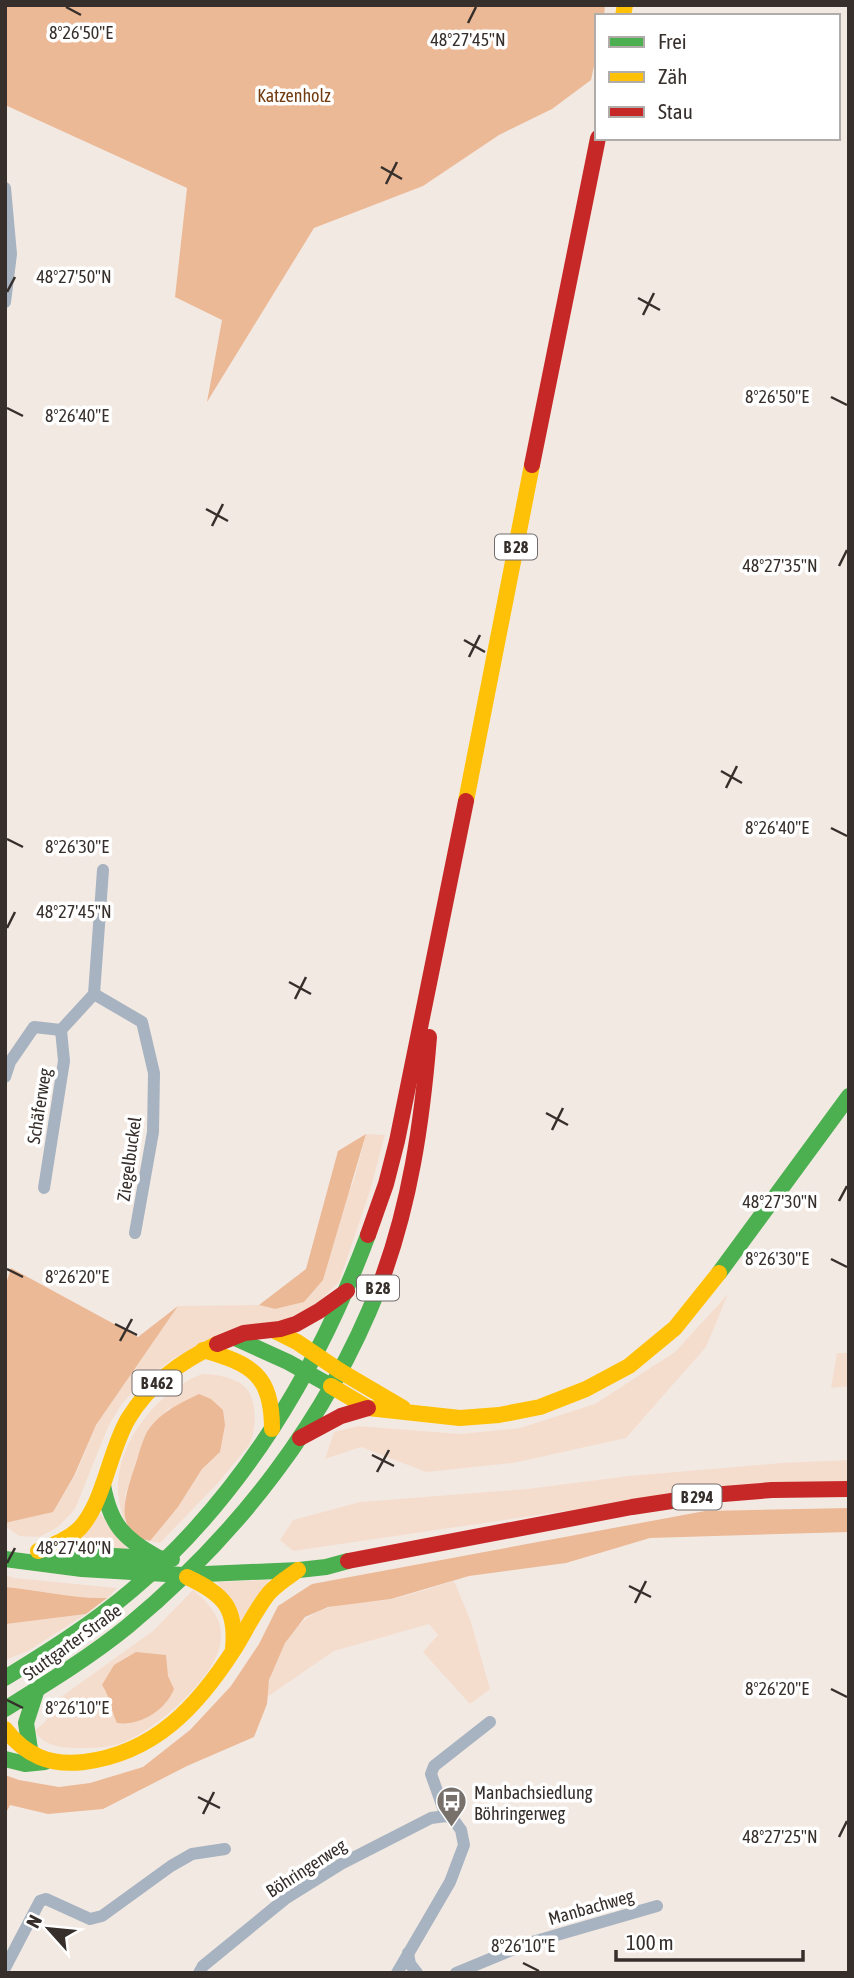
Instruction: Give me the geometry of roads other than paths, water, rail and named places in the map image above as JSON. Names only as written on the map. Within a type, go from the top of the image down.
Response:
[{"type":"main road","name":"B 28","points":[[272,1431],[317,1356],[349,1290],[381,1201],[395,1150],[598,140]]},
{"type":"main road","name":"B 28","points":[[300,1438],[340,1371],[368,1314],[388,1261],[419,1137],[435,956]]},
{"type":"main road","points":[[300,1438],[329,1419],[368,1408],[460,1418],[499,1415],[540,1407],[586,1389],[629,1366],[675,1328],[849,1096]]},
{"type":"main road","points":[[275,1331],[310,1318],[349,1290]]},
{"type":"main road","name":"B 462","points":[[102,1483],[123,1428],[156,1383],[203,1350],[255,1331],[275,1331]]},
{"type":"main road","points":[[275,1331],[298,1342],[340,1371],[410,1412]]},
{"type":"main road","points":[[235,1338],[307,1372],[368,1408]]},
{"type":"main road","points":[[203,1350],[243,1364],[258,1376],[269,1393],[273,1408],[272,1431]]},
{"type":"main road","name":"Stuttgarter Straße","points":[[5,1678],[79,1634],[120,1601],[195,1529],[234,1484],[272,1431]]},
{"type":"main road","name":"Stuttgarter Straße","points":[[5,1709],[93,1654],[158,1602],[230,1528],[260,1493],[300,1438]]},
{"type":"main road","points":[[38,1551],[61,1542],[80,1528],[91,1511],[102,1483]]},
{"type":"main road","points":[[102,1483],[106,1510],[119,1532],[135,1545],[161,1559]]},
{"type":"main road","name":"B 294","points":[[5,1559],[82,1569],[183,1575],[299,1570],[327,1567],[354,1559],[632,1507],[711,1495],[772,1490],[849,1489]]},
{"type":"main road","name":"B 294","points":[[5,1547],[161,1559],[228,1560],[326,1556],[354,1559]]},
{"type":"main road","points":[[5,1729],[18,1747],[31,1756],[49,1761],[90,1763],[114,1759],[144,1745],[180,1720],[207,1692],[269,1593],[299,1570]]},
{"type":"main road","points":[[183,1575],[209,1587],[223,1598],[234,1625],[232,1654]]},
{"type":"main road","points":[[5,1662],[28,1666]]},
{"type":"main road","points":[[31,1756],[24,1723],[27,1709],[36,1692]]},
{"type":"main road","points":[[5,1759],[30,1765],[49,1761]]},
{"type":"street","points":[[5,188],[11,254],[5,302]]},
{"type":"street","points":[[5,1077],[10,1062],[34,1027],[61,1030],[94,994],[103,870]]},
{"type":"street","name":"Ziegelbuckel","points":[[94,994],[142,1022],[154,1073],[153,1132],[135,1233]]},
{"type":"street","name":"Schäferweg","points":[[44,1188],[64,1061],[61,1030]]},
{"type":"street","points":[[397,1973],[450,1882],[464,1845],[461,1830],[453,1819],[446,1816],[431,1774],[434,1766],[490,1721]]},
{"type":"street","name":"Böhringerweg","points":[[200,1973],[203,1966],[285,1899],[393,1836],[431,1818],[446,1816]]},
{"type":"street","points":[[5,1968],[40,1902],[46,1899],[90,1919],[102,1916],[192,1854],[225,1849]]},
{"type":"street","name":"Manbachweg","points":[[456,1973],[529,1943],[657,1906]]},
{"type":"street","points":[[408,1953],[410,1965],[417,1973]]},
{"type":"place","name":"Manbachsiedlung Böhringerweg","points":[[451,1829]]},
{"type":"park label","name":"Katzenholz","points":[[294,95]]}]
